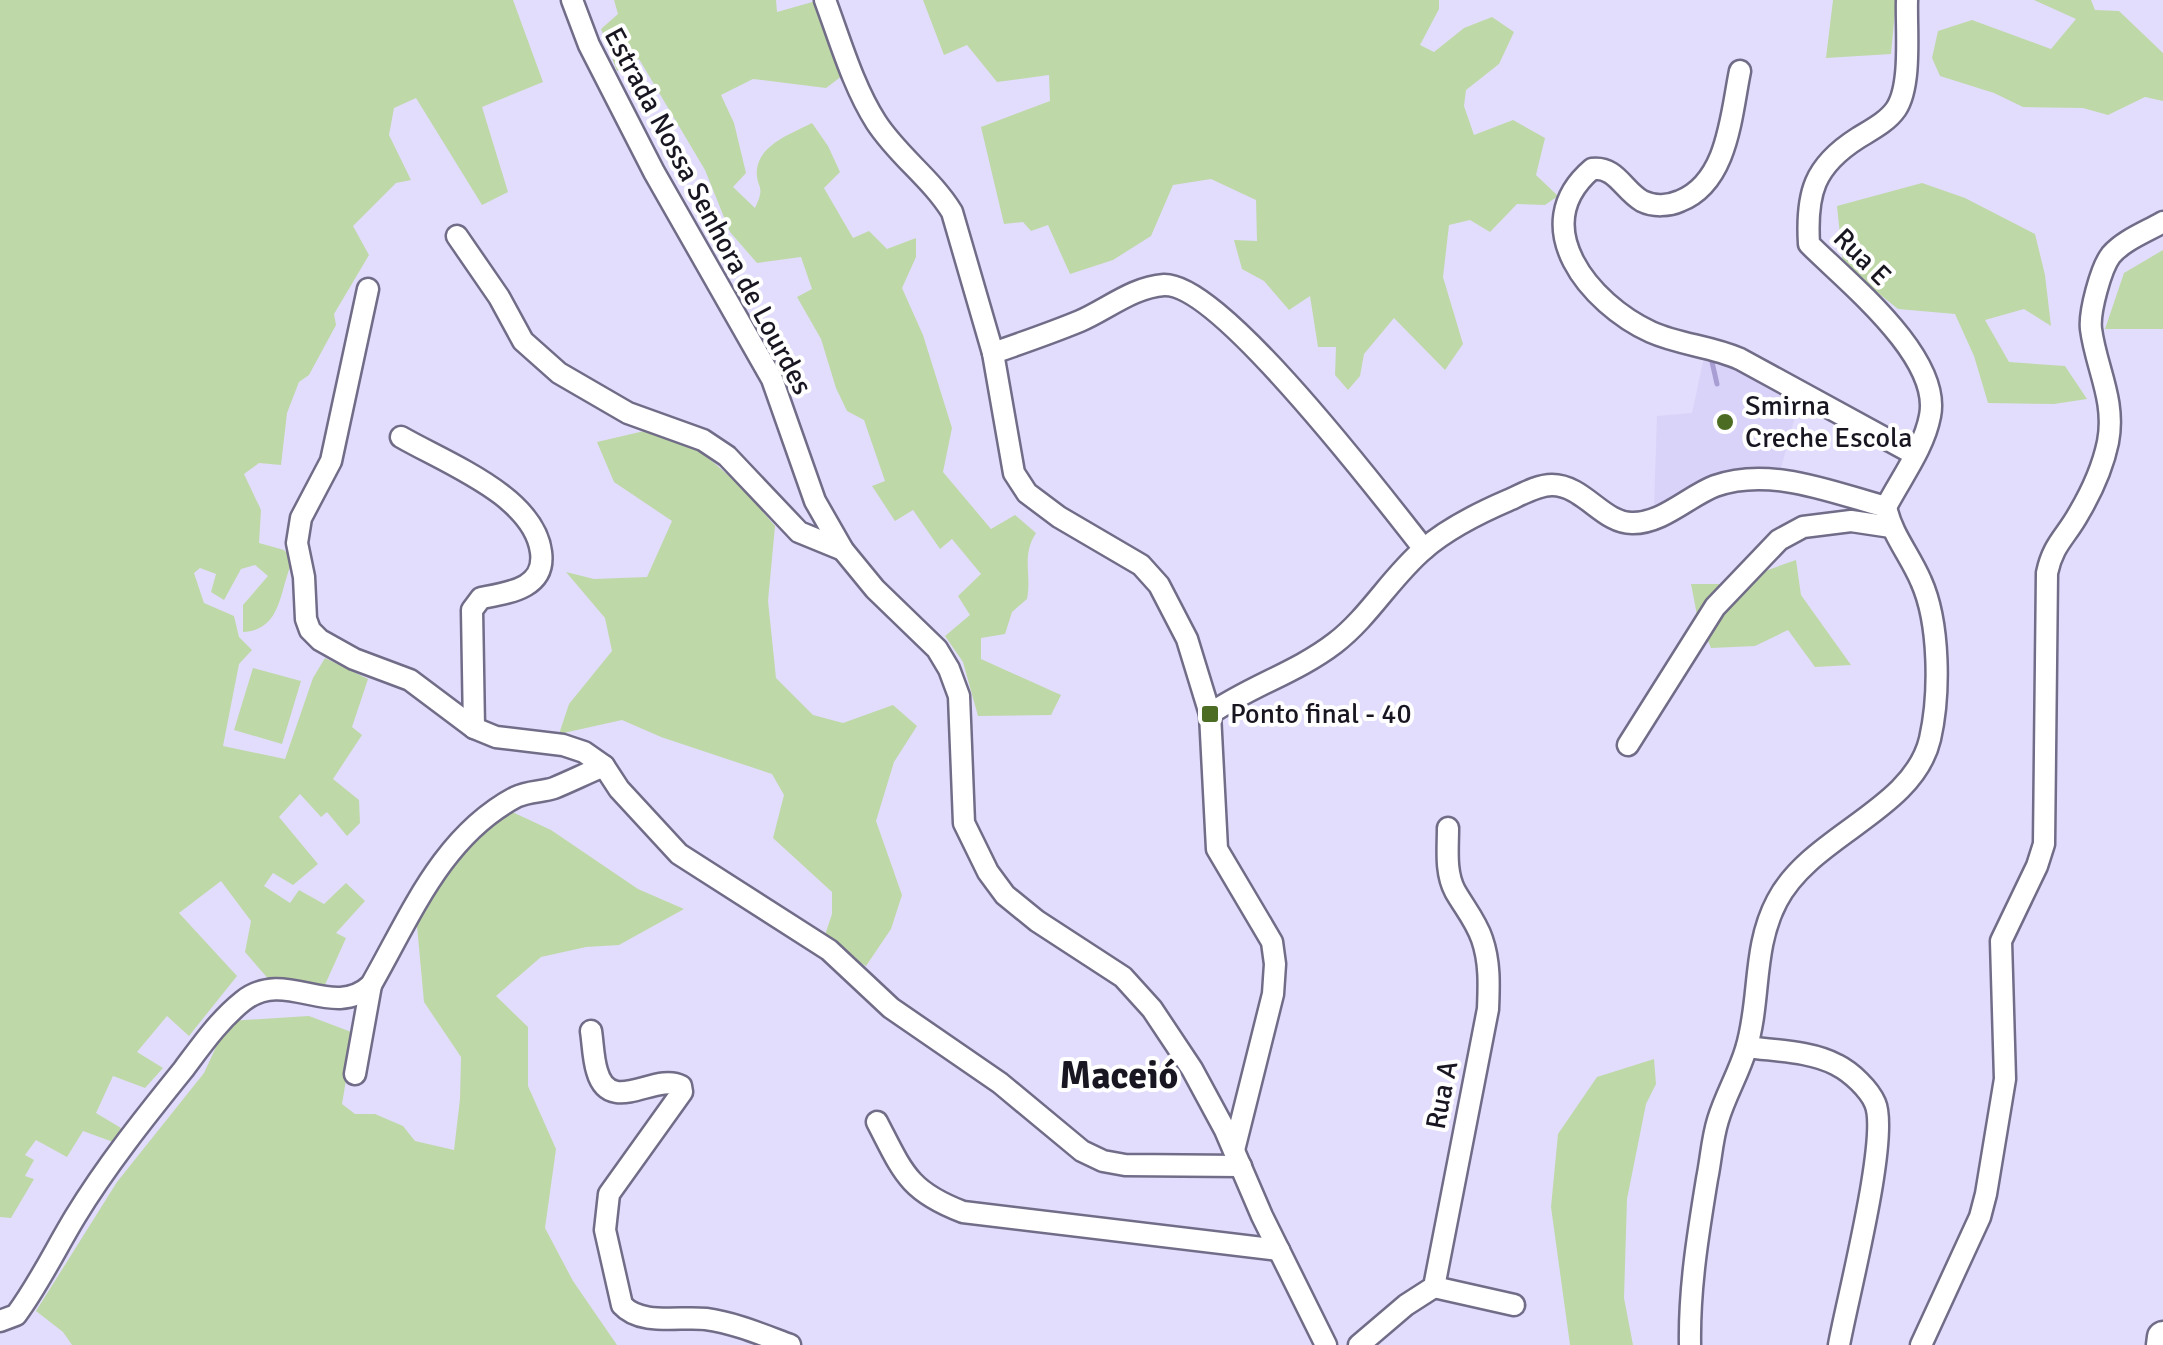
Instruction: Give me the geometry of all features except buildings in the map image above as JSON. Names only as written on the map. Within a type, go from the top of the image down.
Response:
[{"type":"main road","points":[[2162,1345],[2163,1337]]},
{"type":"street","name":"Estrada Nossa Senhora de Lourdes","points":[[572,0],[589,45],[654,172],[772,379],[815,501],[842,550],[875,589],[937,649],[949,670],[960,696],[964,823],[988,872],[1005,895],[1123,977],[1152,1009],[1192,1069],[1326,1345]]},
{"type":"street","points":[[368,290],[330,460],[301,518],[297,543],[306,618],[310,630],[320,640],[410,680],[474,728],[496,737],[563,745],[584,752],[604,766],[619,789],[678,854],[830,950],[891,1008],[1000,1083],[1082,1151],[1103,1161],[1126,1165],[1238,1158],[1274,994],[1275,964],[1272,942],[1217,849],[1210,714],[1187,640],[1159,585],[1141,565],[1058,517],[1027,492],[1014,472],[993,353],[952,212],[876,121],[825,0]]},
{"type":"street","name":"Rua E","points":[[1889,517],[1924,439],[1931,411],[1926,383],[1914,357],[1891,325],[1809,244],[1807,208],[1816,179],[1835,152],[1896,109],[1903,90],[1908,0]]},
{"type":"street","points":[[1740,71],[1724,148],[1706,182],[1691,197],[1657,206],[1644,202],[1611,172],[1592,169],[1580,179],[1566,205],[1564,230],[1568,250],[1589,286],[1604,302],[1648,330],[1740,359],[1914,454]]},
{"type":"street","points":[[1921,1345],[1980,1217],[2005,1079],[2001,942],[2044,844],[2047,572],[2051,552],[2077,516],[2094,483],[2108,441],[2110,399],[2090,326],[2101,274],[2110,256],[2123,245],[2163,222]]},
{"type":"street","points":[[457,236],[500,297],[523,341],[559,373],[628,413],[703,440],[727,456],[799,532],[842,550]]},
{"type":"street","points":[[993,353],[1083,320],[1127,296],[1165,285],[1190,293],[1294,388],[1424,548]]},
{"type":"street","points":[[401,436],[514,504],[533,523],[540,541],[542,560],[536,576],[524,588],[510,594],[482,598],[472,610],[474,728]]},
{"type":"street","points":[[1210,714],[1306,664],[1340,640],[1424,548],[1488,509],[1552,485],[1584,497],[1618,520],[1634,524],[1656,518],[1722,484],[1773,480],[1889,517],[1922,583],[1932,618],[1936,663],[1930,738],[1910,780],[1823,847],[1777,901],[1760,949],[1747,1047],[1718,1121],[1695,1257],[1689,1306],[1690,1345]]},
{"type":"street","points":[[1628,745],[1715,607],[1780,540],[1804,526],[1889,517]]},
{"type":"street","points":[[0,1338],[8,1318],[76,1216],[148,1114],[224,1018],[260,990],[274,987],[348,998],[360,995],[370,985],[428,883],[461,837],[490,812],[522,794],[553,788],[604,766]]},
{"type":"street","name":"Rua A","points":[[1434,1287],[1488,1010],[1490,970],[1478,930],[1453,887],[1448,867],[1448,828]]},
{"type":"street","points":[[356,1074],[370,985]]},
{"type":"street","points":[[590,1031],[597,1073],[608,1089],[624,1094],[671,1082],[681,1086],[682,1092],[609,1194],[605,1230],[622,1305],[636,1315],[706,1320],[790,1345]]},
{"type":"street","points":[[1747,1047],[1814,1056],[1840,1066],[1864,1086],[1876,1104],[1880,1129],[1874,1174],[1838,1345]]},
{"type":"street","points":[[877,1122],[906,1177],[932,1200],[964,1212],[1279,1250]]},
{"type":"street","points":[[1360,1345],[1406,1305],[1434,1287],[1514,1305]]},
{"type":"shaded area","name":"Smirna Creche Escola","points":[[1713,345],[1801,395],[1781,468],[1710,476],[1654,506],[1657,416],[1692,413],[1703,362]]},
{"type":"green space","points":[[0,0],[513,0],[543,82],[482,107],[508,192],[482,205],[416,98],[394,108],[389,135],[411,180],[396,183],[353,226],[369,255],[334,314],[336,325],[309,375],[299,382],[287,413],[281,465],[259,463],[244,474],[261,510],[259,543],[284,550],[293,560],[278,606],[266,624],[243,632],[243,605],[268,576],[255,565],[241,569],[224,600],[211,592],[216,574],[200,568],[194,573],[204,603],[234,616],[239,637],[252,650],[239,664],[223,746],[285,759],[313,678],[325,658],[368,679],[352,727],[362,735],[333,779],[359,800],[360,823],[347,836],[327,812],[321,817],[300,794],[279,817],[318,864],[293,885],[273,873],[264,886],[290,903],[299,890],[324,904],[346,883],[365,901],[336,933],[346,938],[324,987],[271,982],[245,952],[251,921],[221,881],[179,913],[237,976],[189,1036],[167,1016],[137,1052],[163,1068],[145,1088],[113,1076],[96,1113],[121,1128],[113,1142],[83,1131],[67,1157],[36,1140],[25,1155],[34,1160],[25,1176],[34,1179],[11,1218],[0,1217]]},
{"type":"green space","points":[[614,0],[776,0],[777,12],[816,1],[842,76],[826,88],[753,79],[721,95],[734,123],[746,173],[733,187],[755,208],[760,190],[759,160],[778,140],[812,123],[840,172],[824,188],[853,238],[869,231],[887,249],[916,238],[916,257],[902,288],[923,335],[952,428],[943,472],[991,529],[1015,515],[1036,533],[1028,557],[1027,599],[1012,612],[1005,634],[981,638],[981,659],[1061,695],[1051,715],[978,716],[963,662],[945,636],[970,615],[958,596],[981,574],[952,539],[940,549],[913,510],[895,521],[872,486],[885,481],[864,420],[847,411],[821,339],[797,297],[812,289],[801,257],[757,263],[730,232],[705,170],[639,59],[617,71],[601,29],[618,14]]},
{"type":"green space","points":[[923,0],[1439,0],[1439,9],[1420,45],[1434,52],[1464,28],[1492,17],[1514,32],[1499,64],[1466,90],[1464,106],[1474,135],[1513,120],[1545,138],[1536,175],[1558,196],[1545,205],[1517,204],[1490,232],[1470,220],[1449,225],[1443,277],[1463,344],[1445,370],[1394,318],[1364,354],[1360,376],[1348,390],[1335,375],[1336,347],[1318,347],[1310,296],[1289,310],[1264,281],[1242,269],[1234,240],[1257,241],[1256,200],[1211,179],[1173,185],[1151,236],[1113,260],[1070,274],[1048,225],[1031,231],[1023,222],[1004,224],[981,127],[1050,101],[1049,75],[997,82],[967,45],[944,55]]},
{"type":"green space","points":[[1833,0],[1896,0],[1891,54],[1826,58]]},
{"type":"green space","points":[[2034,0],[2091,0],[2095,10],[2119,11],[2163,53],[2163,101],[2145,97],[2108,115],[2083,108],[2023,107],[1940,76],[1932,58],[1938,31],[1972,20],[2051,49],[2076,19]]},
{"type":"green space","points":[[1922,183],[1965,198],[2035,234],[2051,326],[2024,309],[1985,320],[2009,362],[2065,366],[2087,399],[2054,404],[1988,403],[1974,356],[1955,314],[1898,309],[1843,265],[1837,206]]},
{"type":"green space","points":[[2163,250],[2163,329],[2105,329],[2124,273]]},
{"type":"green space","points":[[670,425],[742,487],[775,526],[768,601],[776,678],[813,715],[843,723],[893,705],[917,726],[894,762],[876,821],[902,895],[891,929],[866,966],[823,941],[832,914],[832,892],[773,838],[784,795],[772,774],[622,720],[559,734],[569,704],[612,651],[605,618],[566,572],[594,579],[647,577],[672,521],[614,482],[597,442]]},
{"type":"green space","points":[[1796,560],[1801,595],[1851,665],[1815,667],[1788,630],[1755,646],[1711,648],[1697,615],[1691,584],[1728,584]]},
{"type":"green space","points":[[253,668],[301,681],[282,744],[234,730]]},
{"type":"green space","points":[[508,810],[551,830],[638,889],[684,909],[619,945],[586,947],[541,957],[496,996],[528,1027],[528,1086],[556,1149],[545,1228],[573,1281],[617,1345],[72,1345],[63,1332],[36,1311],[117,1182],[204,1073],[228,1021],[309,1016],[354,1033],[342,1104],[355,1114],[375,1114],[403,1126],[415,1141],[454,1150],[461,1057],[424,1002],[416,915],[455,845]]},
{"type":"green space","points":[[1654,1059],[1656,1084],[1646,1104],[1627,1199],[1624,1298],[1633,1345],[1570,1345],[1551,1207],[1558,1134],[1597,1077]]},
{"type":"waterway","points":[[1712,362],[1717,384]]},
{"type":"place","name":"Smirna Creche Escola","points":[[1725,422]]},
{"type":"place","name":"Ponto final - 40","points":[[1210,714]]},
{"type":"district","name":"Maceió","points":[[1119,1075]]}]
